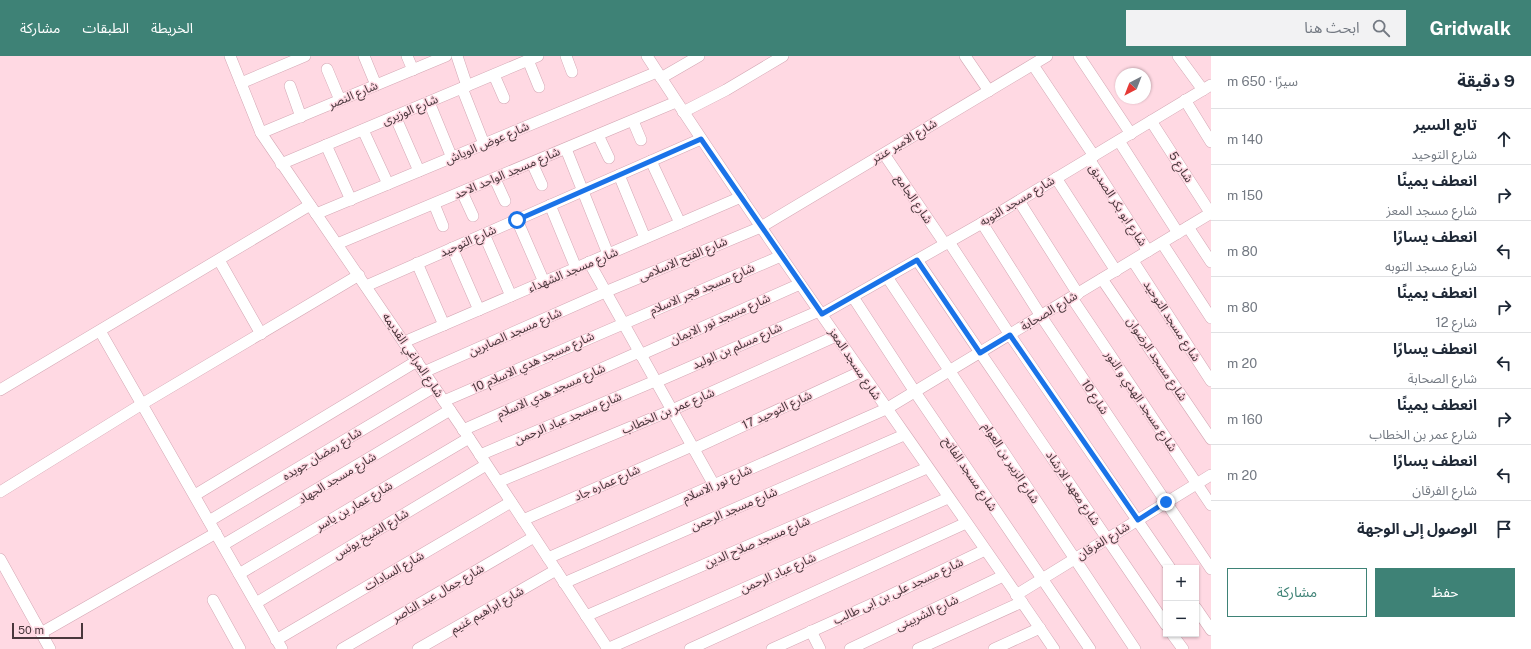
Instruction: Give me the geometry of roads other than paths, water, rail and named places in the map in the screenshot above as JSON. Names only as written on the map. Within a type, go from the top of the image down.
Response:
[{"type":"street","name":"شارع المراغي القديمه","points":[[230,56],[261,133],[484,460],[607,649]]},
{"type":"street","points":[[241,83],[306,56]]},
{"type":"street","points":[[364,56],[376,85]]},
{"type":"street","points":[[407,56],[413,70]]},
{"type":"street","name":"شارع النصر","points":[[261,133],[446,56]]},
{"type":"street","points":[[457,56],[465,87],[484,144]]},
{"type":"street","points":[[566,56],[572,72]]},
{"type":"street","name":"شارع مسجد المعز","points":[[647,56],[676,102],[860,372],[1054,649]]},
{"type":"street","name":"شارع عوض الوياش","points":[[0,390],[219,260],[313,209],[351,200],[484,144],[659,75],[699,56]]},
{"type":"street","points":[[683,112],[726,90],[783,56]]},
{"type":"street","points":[[965,56],[989,91]]},
{"type":"street","name":"شارع الامير عنتر","points":[[761,227],[1047,56]]},
{"type":"street","points":[[1079,56],[1131,134]]},
{"type":"street","points":[[1178,56],[1207,87]]},
{"type":"street","points":[[533,58],[539,87]]},
{"type":"street","name":"شارع الوزيرى","points":[[281,164],[533,58]]},
{"type":"street","name":"شارع ابو بكر الصديق","points":[[1033,65],[1148,252]]},
{"type":"street","points":[[327,69],[340,100]]},
{"type":"street","points":[[494,75],[504,98]]},
{"type":"street","points":[[290,86],[301,117]]},
{"type":"street","name":"شارع مسجد التوبه","points":[[820,312],[853,297],[982,223],[1207,87]]},
{"type":"street","points":[[1185,100],[1211,142]]},
{"type":"street","points":[[429,102],[452,158]]},
{"type":"street","name":"شارع مسجد الواحد الاحد","points":[[338,244],[676,102]]},
{"type":"street","points":[[396,116],[419,171]]},
{"type":"street","points":[[633,121],[641,140]]},
{"type":"street","name":"شارع 5","points":[[1151,121],[1211,214]]},
{"type":"street","points":[[363,130],[388,184]]},
{"type":"street","points":[[598,135],[609,158]]},
{"type":"street","name":"شارع التوحيد","points":[[366,286],[701,139]]},
{"type":"street","points":[[1119,141],[1178,233]]},
{"type":"street","points":[[326,145],[351,200]]},
{"type":"street","points":[[566,149],[608,254]]},
{"type":"street","name":"شارع الجامع","points":[[884,154],[947,243]]},
{"type":"street","points":[[651,161],[680,223]]},
{"type":"street","points":[[532,163],[542,184]]},
{"type":"street","points":[[619,175],[645,238]]},
{"type":"street","points":[[1056,178],[1116,271]]},
{"type":"street","points":[[495,179],[505,201]]},
{"type":"street","points":[[462,192],[473,216]]},
{"type":"street","name":"شارع مسجد الشهداء","points":[[404,342],[741,196]]},
{"type":"street","name":"شارع مسجد الهدي و النور","points":[[1019,201],[1075,296],[1211,505]]},
{"type":"street","points":[[434,204],[443,226]]},
{"type":"street","points":[[550,205],[576,268]]},
{"type":"street","name":"شارع الصحابة","points":[[886,409],[1211,214]]},
{"type":"street","points":[[517,220],[544,282]]},
{"type":"street","name":"شارع 10","points":[[982,223],[1041,316],[1211,569]]},
{"type":"street","name":"شارع الفتح الاسلامى","points":[[605,292],[761,227]]},
{"type":"street","points":[[1188,227],[1211,262]]},
{"type":"street","points":[[484,234],[511,296]]},
{"type":"street","points":[[947,243],[1168,565]]},
{"type":"street","points":[[1162,243],[1211,318]]},
{"type":"street","points":[[452,248],[479,310]]},
{"type":"street","name":"شارع مسجد فجر الاسلام","points":[[623,323],[781,256]]},
{"type":"street","points":[[219,260],[261,334]]},
{"type":"street","name":"شارع معهد الارشاد","points":[[917,260],[1163,620]]},
{"type":"street","name":"شارع مسجد التوحيد","points":[[1133,261],[1211,381]]},
{"type":"street","points":[[589,262],[714,485]]},
{"type":"street","points":[[417,263],[444,325]]},
{"type":"street","points":[[0,492],[142,404],[359,275]]},
{"type":"street","name":"شارع الزبير بن العوام","points":[[887,277],[1135,649]]},
{"type":"street","name":"شارع مسجد الرضوان","points":[[1102,279],[1211,439]]},
{"type":"street","name":"شارع مسجد نور الايمان","points":[[640,353],[800,284]]},
{"type":"street","name":"شارع مسجد الصابرين","points":[[424,372],[605,292]]},
{"type":"street","name":"شارع مسجد الفاتح","points":[[853,297],[915,392],[1090,649]]},
{"type":"street","name":"شارع مسلم بن الوليد","points":[[656,381],[820,312]]},
{"type":"street","name":"شارع مسجد هدي الاسلام 10","points":[[447,405],[623,323]]},
{"type":"street","points":[[100,331],[279,644]]},
{"type":"street","name":"شارع عمر بن الخطاب","points":[[498,482],[672,410],[836,336]]},
{"type":"street","name":"شارع مسجد هدي الاسلام","points":[[466,434],[640,353]]},
{"type":"street","points":[[194,495],[417,361]]},
{"type":"street","name":"شارع التوحيد 17","points":[[693,448],[860,372]]},
{"type":"street","name":"شارع مسجد عباد الرحمن","points":[[484,460],[656,381]]},
{"type":"street","name":"شارع رمضان جويده","points":[[210,521],[434,386]]},
{"type":"street","name":"شارع مسجد الجهاد","points":[[223,545],[447,405]]},
{"type":"street","name":"شارع نور الاسلام","points":[[548,558],[886,409]]},
{"type":"street","name":"شارع عمار بن ياسر","points":[[239,574],[466,434]]},
{"type":"street","name":"شارع مسجد الرحمن","points":[[564,582],[904,435]]},
{"type":"street","name":"شارع عماره جاد","points":[[523,520],[693,448]]},
{"type":"street","name":"شارع الشيخ يونس","points":[[256,604],[484,460]]},
{"type":"street","name":"شارع مسجد صلاح الدين","points":[[586,616],[927,468]]},
{"type":"street","name":"شارع الفرقان","points":[[918,649],[1019,599],[1042,579],[1211,475]]},
{"type":"street","name":"شارع عباد الرحمن","points":[[607,649],[948,498]]},
{"type":"street","name":"شارع السادات","points":[[279,644],[511,502]]},
{"type":"street","points":[[690,649],[966,524]]},
{"type":"street","points":[[41,633],[216,533]]},
{"type":"street","name":"شارع جمال عبد الناصر","points":[[342,649],[534,537]]},
{"type":"street","name":"شارع مسجد على بن ابى طالب","points":[[778,648],[811,631],[985,550]]},
{"type":"street","points":[[0,560],[50,649]]},
{"type":"street","name":"شارع ابراهيم غنيم","points":[[418,649],[556,570]]},
{"type":"street","name":"شارع الشربينى","points":[[850,649],[1003,576]]},
{"type":"street","points":[[213,600],[240,649]]},
{"type":"street","points":[[1199,612],[1211,630]]},
{"type":"street","points":[[994,649],[1040,628]]},
{"type":"street","points":[[811,631],[820,649]]},
{"type":"street","points":[[1174,637],[1182,649]]}]
